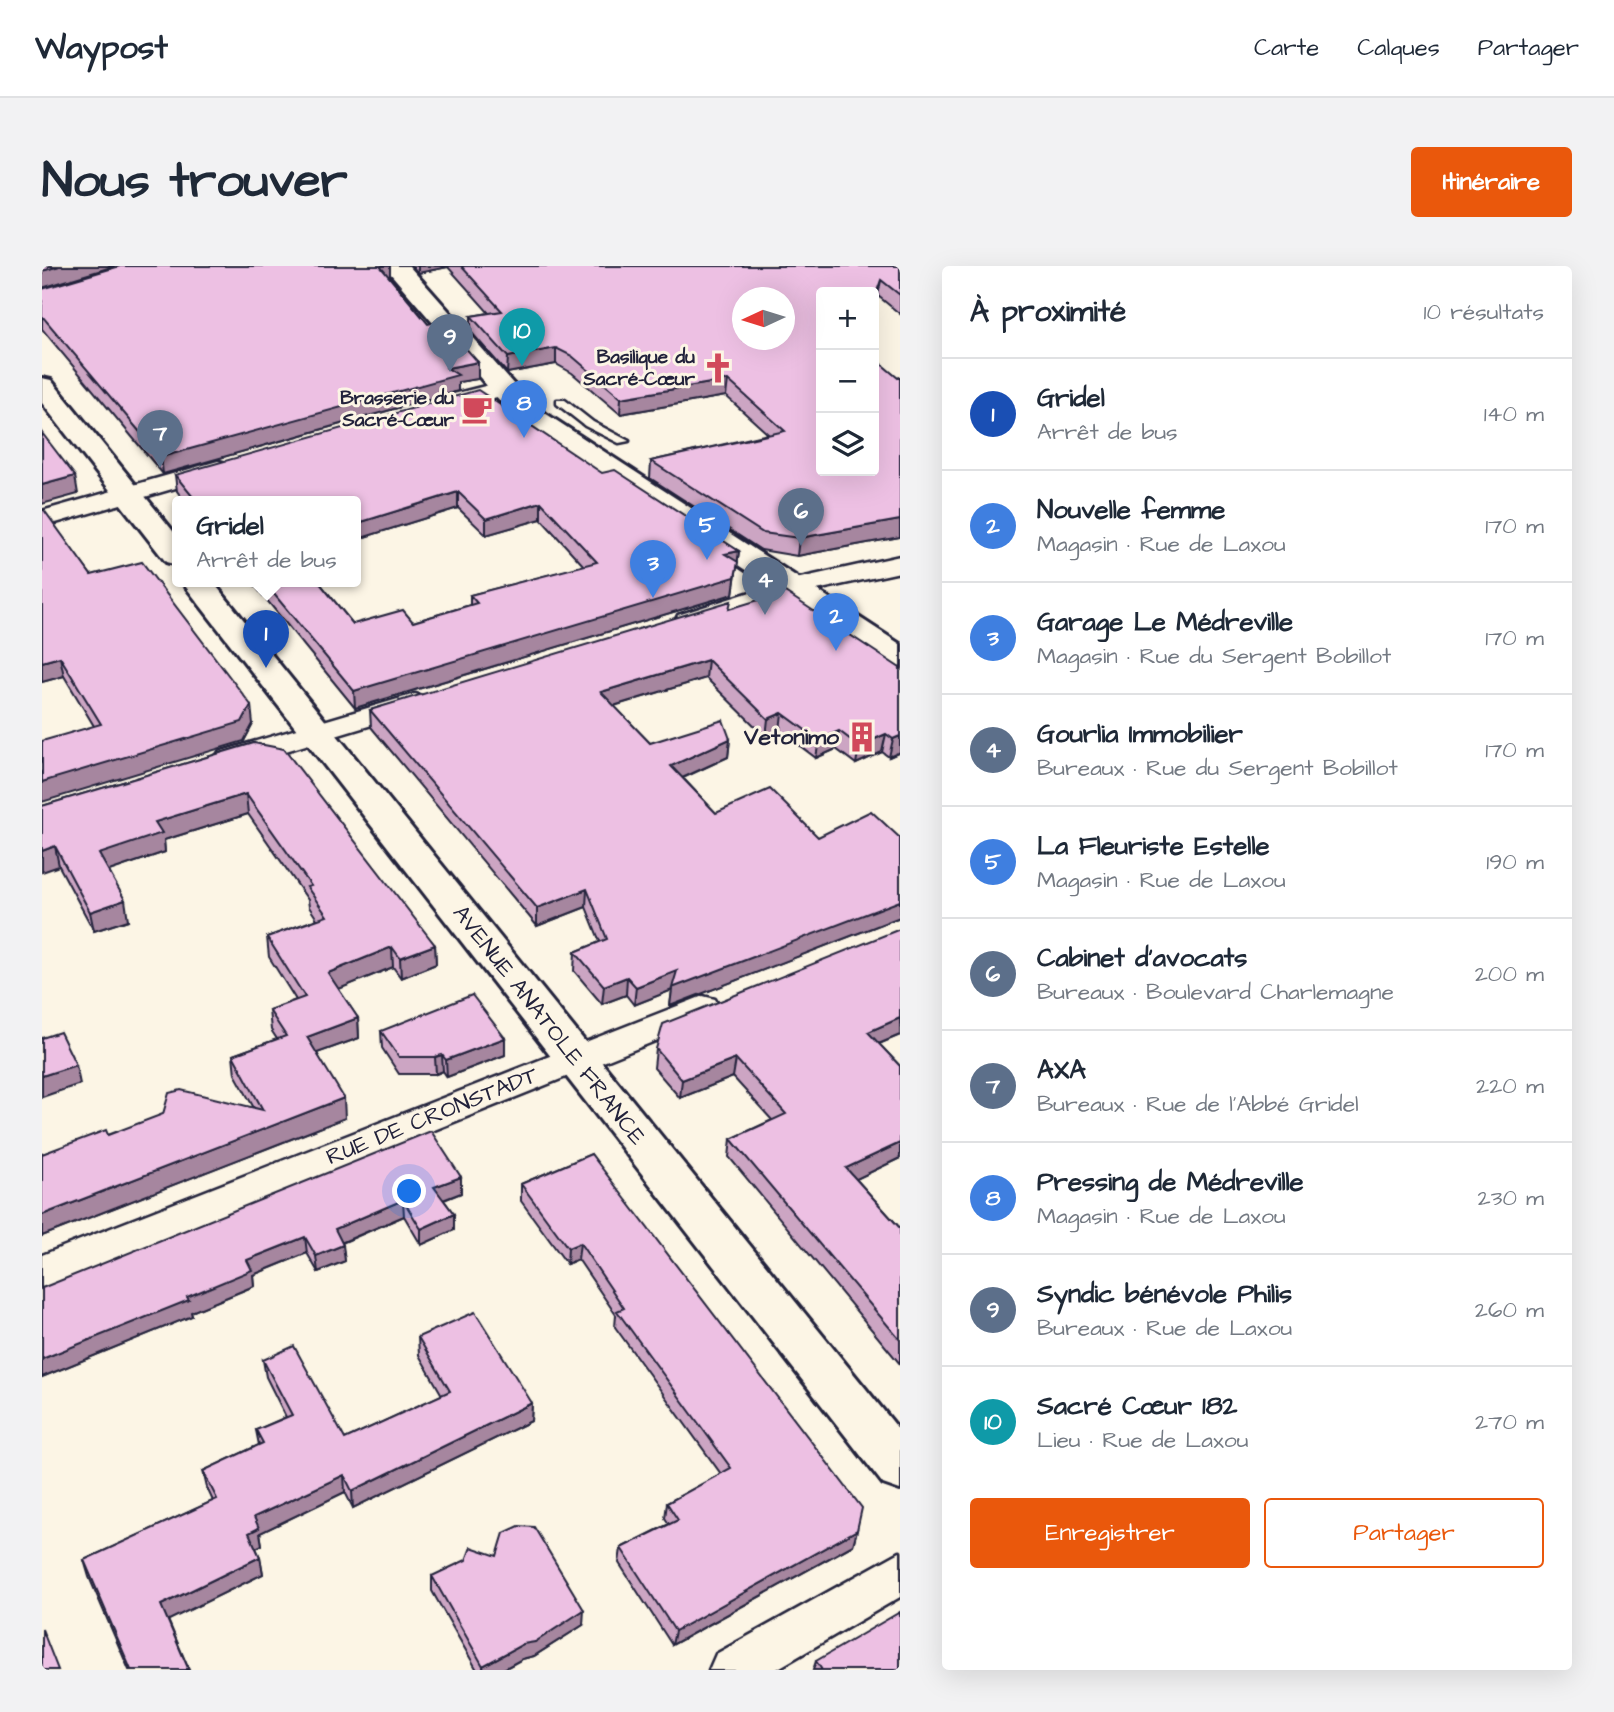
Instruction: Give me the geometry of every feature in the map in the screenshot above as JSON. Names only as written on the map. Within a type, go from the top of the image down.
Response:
[{"type":"main road","points":[[396,266],[522,410],[552,433],[900,658]]},
{"type":"main road","points":[[42,386],[172,550]]},
{"type":"main road","name":"AVENUE ANATOLE FRANCE","points":[[201,587],[900,1468]]},
{"type":"street","points":[[410,413],[501,389]]},
{"type":"street","points":[[42,519],[236,463]]},
{"type":"street","points":[[660,629],[791,588],[900,564]]},
{"type":"street","points":[[199,768],[439,696]]},
{"type":"street","name":"RUE DE CRONSTADT","points":[[42,1272],[738,994]]},
{"type":"street","points":[[732,1670],[900,1573]]},
{"type":"lane","points":[[561,401],[589,424],[623,441]]},
{"type":"building","points":[[42,266],[59,266],[42,271]]},
{"type":"building","points":[[120,266],[380,266],[428,324],[442,321],[478,362],[447,368],[458,375],[161,457],[42,316],[42,289]]},
{"type":"building","points":[[461,266],[900,266],[900,295],[881,280],[879,287],[816,287],[816,476],[879,476],[879,362],[900,377],[900,520],[799,538],[763,533],[651,461],[785,431],[728,380],[621,398],[572,356],[556,348],[508,357],[471,316],[502,311]]},
{"type":"building","points":[[478,390],[602,473],[615,470],[739,551],[725,554],[738,562],[735,577],[354,691],[268,587],[323,587],[353,624],[403,610],[413,622],[477,603],[470,595],[597,562],[541,502],[486,519],[458,492],[361,522],[361,496],[192,496],[175,475]]},
{"type":"building","points":[[42,433],[75,476],[42,485]]},
{"type":"building","points":[[42,510],[91,575],[142,562],[251,705],[242,722],[42,782],[42,741],[101,724],[60,657],[42,662]]},
{"type":"building","points":[[785,592],[900,668],[900,736],[893,739],[886,734],[859,746],[839,731],[819,740],[782,713],[768,719],[708,660],[601,692],[650,743],[723,720],[730,739],[671,766],[716,813],[770,789],[818,837],[871,811],[900,837],[900,901],[672,988],[677,971],[636,987],[627,977],[604,986],[575,952],[607,939],[587,889],[537,908],[370,710],[731,601],[729,609]]},
{"type":"building","points":[[254,743],[284,749],[435,945],[400,958],[392,947],[328,973],[358,1018],[307,1037],[344,1098],[42,1215],[42,1154],[106,1130],[108,1135],[163,1114],[169,1093],[181,1090],[263,1110],[233,1055],[286,1036],[269,1010],[305,997],[267,937],[327,916],[307,887],[311,886],[246,794],[155,822],[162,833],[99,854],[125,900],[90,912],[55,846],[42,851],[42,806]]},
{"type":"building","points":[[900,929],[900,1018],[868,1032],[900,1066],[900,1143],[846,1168],[900,1228],[900,1340],[731,1139],[786,1114],[736,1059],[682,1080],[656,1049],[663,1024]]},
{"type":"building","points":[[472,995],[505,1038],[446,1060],[442,1055],[399,1057],[381,1031]]},
{"type":"building","points":[[60,1032],[76,1065],[42,1076],[42,1038]]},
{"type":"building","points":[[431,1131],[461,1177],[434,1187],[454,1214],[421,1229],[403,1200],[335,1229],[343,1245],[316,1256],[305,1237],[247,1260],[252,1270],[187,1297],[189,1300],[42,1359],[42,1288]]},
{"type":"building","points":[[591,1154],[862,1508],[857,1530],[675,1631],[621,1548],[678,1520],[667,1503],[731,1468],[617,1311],[624,1308],[580,1243],[568,1248],[521,1184]]},
{"type":"building","points":[[475,1312],[532,1403],[352,1491],[344,1475],[254,1517],[259,1528],[249,1533],[260,1557],[161,1605],[188,1668],[131,1670],[84,1560],[217,1499],[203,1471],[263,1443],[256,1430],[292,1415],[263,1360],[294,1346],[345,1439],[450,1391],[418,1337]]},
{"type":"building","points":[[519,1526],[534,1527],[584,1610],[535,1642],[523,1644],[483,1666],[432,1576],[466,1560],[471,1547],[497,1556],[504,1533]]},
{"type":"building","points":[[900,1612],[900,1670],[822,1670],[816,1661]]},
{"type":"building","points":[[42,1629],[58,1670],[42,1670]]},
{"type":"place","name":"Sacré Cœur 182","points":[[522,366]]},
{"type":"place","name":"Basilique du Sacré-Cœur","points":[[718,368]]},
{"type":"place","name":"Syndic bénévole Philis","points":[[450,372]]},
{"type":"place","name":"Brasserie du Sacré-Cœur","points":[[477,409]]},
{"type":"place","name":"Pressing de Médreville","points":[[524,438]]},
{"type":"place","name":"AXA","points":[[160,468]]},
{"type":"place","name":"Cabinet d'avocats","points":[[801,546]]},
{"type":"place","name":"La Fleuriste Estelle","points":[[707,560]]},
{"type":"place","name":"Garage Le Médreville","points":[[653,598]]},
{"type":"place","name":"Gourlia Immobilier","points":[[765,615]]},
{"type":"place","name":"Nouvelle femme","points":[[836,651]]},
{"type":"place","name":"Gridel","points":[[266,668]]},
{"type":"place","name":"Vetonimo","points":[[862,737]]}]
